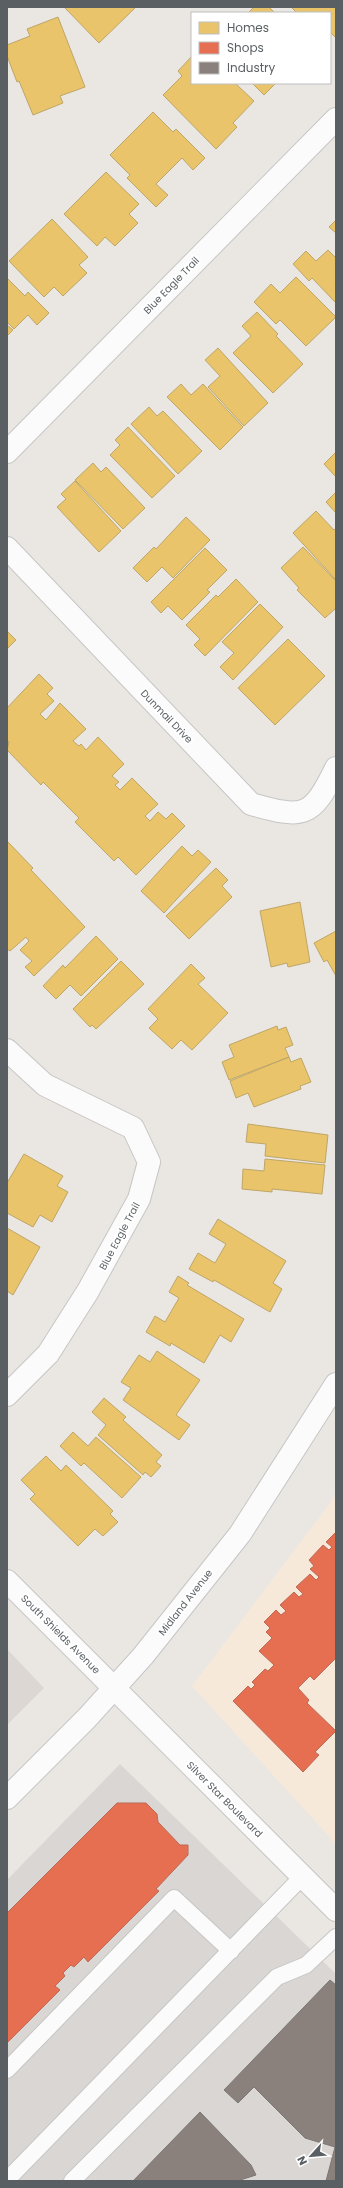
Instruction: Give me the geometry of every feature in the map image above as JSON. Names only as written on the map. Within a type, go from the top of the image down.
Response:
[{"type":"street","name":"Blue Eagle Trail","points":[[7,452],[336,119]]},
{"type":"street","name":"Dunmail Drive","points":[[7,548],[251,804],[277,812],[299,813],[313,807],[336,768]]},
{"type":"street","name":"Blue Eagle Trail","points":[[7,1050],[45,1085],[133,1128],[149,1162],[139,1199],[88,1291],[48,1354],[7,1395]]},
{"type":"street","name":"Midland Avenue","points":[[7,1798],[87,1718],[143,1656],[240,1534],[336,1384]]},
{"type":"street","name":"South Shields Avenue","points":[[7,1581],[114,1688]]},
{"type":"street","name":"Silver Star Boulevard","points":[[114,1688],[336,1910]]},
{"type":"lane","points":[[7,2180],[302,1877]]},
{"type":"lane","points":[[7,2070],[174,1898],[231,1951]]},
{"type":"lane","points":[[72,2181],[277,1977],[306,1965],[336,1937]]},
{"type":"shaded area","points":[[336,1492],[336,1844],[192,1686],[330,1503]]},
{"type":"shaded area","points":[[7,1649],[44,1688],[7,1725]]},
{"type":"shaded area","points":[[120,1764],[336,1974],[336,2181],[7,2181],[7,1880]]},
{"type":"building: Homes","points":[[64,7],[136,7],[99,43]]},
{"type":"building: Homes","points":[[254,7],[269,7],[274,12],[249,12]]},
{"type":"building: Homes","points":[[291,7],[336,7],[336,36],[335,37],[331,33],[331,12],[296,12]]},
{"type":"building: Homes","points":[[58,17],[85,87],[60,96],[63,103],[33,115],[19,81],[17,82],[7,56],[7,45],[30,36],[27,29]]},
{"type":"building: Homes","points":[[191,57],[191,84],[236,84],[254,101],[233,123],[237,127],[216,149],[163,95],[182,76],[178,71]]},
{"type":"building: Homes","points":[[253,84],[275,84],[264,95]]},
{"type":"building: Homes","points":[[153,112],[173,132],[176,129],[205,158],[193,170],[182,158],[156,184],[168,195],[156,207],[127,178],[130,175],[110,155]]},
{"type":"building: Homes","points":[[106,172],[139,204],[129,214],[138,223],[115,246],[105,237],[97,246],[64,214]]},
{"type":"building: Homes","points":[[52,219],[88,257],[79,265],[87,273],[63,296],[54,287],[44,297],[9,261]]},
{"type":"building: Homes","points":[[336,220],[336,233],[329,227]]},
{"type":"building: Homes","points":[[328,250],[336,258],[336,303],[312,278],[309,281],[293,264],[306,251],[316,261]]},
{"type":"building: Homes","points":[[296,277],[336,317],[306,346],[280,320],[276,324],[254,302],[271,284],[280,293]]},
{"type":"building: Homes","points":[[7,278],[25,296],[28,292],[49,313],[37,325],[28,315],[14,329],[7,322]]},
{"type":"building: Homes","points":[[257,312],[278,334],[276,336],[303,364],[273,393],[233,353],[251,336],[242,326]]},
{"type":"building: Homes","points":[[7,325],[13,330],[7,336]]},
{"type":"building: Homes","points":[[218,348],[268,403],[244,426],[208,387],[220,376],[205,360]]},
{"type":"building: Homes","points":[[181,384],[191,395],[203,384],[243,427],[220,450],[167,397]]},
{"type":"building: Homes","points":[[149,407],[157,416],[163,411],[202,451],[178,474],[131,424]]},
{"type":"building: Homes","points":[[128,427],[175,476],[152,498],[110,455],[120,445],[115,440]]},
{"type":"building: Homes","points":[[336,452],[336,477],[324,464]]},
{"type":"building: Homes","points":[[93,463],[101,472],[106,467],[145,508],[123,529],[75,480]]},
{"type":"building: Homes","points":[[75,481],[121,531],[99,552],[57,507],[66,499],[61,494]]},
{"type":"building: Homes","points":[[336,492],[336,513],[326,502]]},
{"type":"building: Homes","points":[[316,511],[334,530],[336,528],[336,580],[293,533]]},
{"type":"building: Homes","points":[[186,517],[210,540],[173,578],[162,567],[147,582],[133,568],[154,547],[156,549]]},
{"type":"building: Homes","points":[[303,547],[336,581],[336,608],[325,618],[297,590],[299,588],[281,568]]},
{"type":"building: Homes","points":[[205,548],[227,570],[207,590],[210,592],[182,620],[168,606],[161,613],[151,602]]},
{"type":"building: Homes","points":[[236,579],[258,602],[205,656],[194,645],[200,639],[186,625],[216,595],[218,597]]},
{"type":"building: Homes","points":[[260,604],[283,627],[233,680],[220,667],[234,653],[222,642]]},
{"type":"building: Homes","points":[[7,631],[16,640],[7,649]]},
{"type":"building: Homes","points":[[288,639],[325,676],[275,725],[238,688]]},
{"type":"building: Homes","points":[[39,674],[53,688],[47,694],[54,701],[40,714],[46,720],[60,703],[86,729],[73,741],[79,746],[81,744],[86,750],[98,737],[124,764],[112,776],[119,782],[115,785],[120,790],[132,778],[158,804],[145,816],[150,821],[158,812],[166,819],[172,813],[185,826],[136,875],[118,857],[114,861],[75,822],[79,818],[43,782],[41,785],[7,750],[9,742],[7,740],[7,708]]},
{"type":"building: Homes","points":[[7,841],[33,868],[31,870],[85,927],[34,976],[25,967],[32,961],[20,950],[29,941],[26,937],[10,951],[7,949]]},
{"type":"building: Homes","points":[[182,846],[192,856],[198,850],[211,862],[164,913],[141,891]]},
{"type":"building: Homes","points":[[216,868],[228,880],[222,886],[232,897],[189,939],[166,916]]},
{"type":"building: Homes","points":[[300,902],[310,962],[288,967],[287,963],[271,967],[260,911]]},
{"type":"building: Homes","points":[[336,931],[336,976],[327,960],[324,962],[314,943]]},
{"type":"building: Homes","points":[[96,936],[118,959],[81,996],[70,985],[56,999],[43,986],[63,965],[65,968]]},
{"type":"building: Homes","points":[[121,961],[144,984],[96,1029],[92,1025],[90,1027],[73,1009]]},
{"type":"building: Homes","points":[[191,964],[205,978],[198,984],[228,1013],[192,1050],[181,1040],[172,1049],[149,1028],[158,1019],[148,1009]]},
{"type":"building: Homes","points":[[277,1026],[278,1030],[286,1027],[293,1045],[285,1048],[289,1057],[229,1080],[222,1062],[234,1057],[229,1045]]},
{"type":"building: Homes","points":[[289,1057],[291,1062],[301,1058],[311,1082],[300,1086],[301,1089],[254,1107],[248,1093],[236,1098],[230,1081]]},
{"type":"building: Homes","points":[[248,1124],[328,1135],[325,1163],[265,1156],[266,1144],[246,1142]]},
{"type":"building: Homes","points":[[24,1154],[63,1176],[57,1186],[68,1192],[52,1222],[40,1215],[33,1227],[7,1213],[7,1183]]},
{"type":"building: Homes","points":[[265,1159],[325,1165],[322,1194],[272,1189],[272,1192],[242,1189],[243,1169],[264,1171]]},
{"type":"building: Homes","points":[[218,1219],[286,1261],[273,1283],[282,1289],[270,1312],[214,1280],[213,1282],[189,1269],[198,1253],[215,1263],[226,1244],[209,1234]]},
{"type":"building: Homes","points":[[7,1228],[40,1247],[13,1295],[7,1291]]},
{"type":"building: Homes","points":[[178,1276],[189,1283],[187,1285],[244,1319],[231,1342],[220,1335],[204,1363],[171,1343],[170,1346],[146,1332],[155,1316],[165,1322],[179,1298],[169,1292]]},
{"type":"building: Homes","points":[[157,1351],[200,1380],[176,1415],[190,1425],[179,1440],[123,1400],[131,1388],[121,1382],[139,1355],[150,1362]]},
{"type":"building: Homes","points":[[104,1398],[126,1417],[123,1420],[162,1455],[156,1462],[161,1466],[151,1477],[145,1472],[143,1475],[98,1435],[106,1425],[92,1412]]},
{"type":"building: Homes","points":[[73,1432],[88,1446],[96,1437],[141,1477],[122,1498],[84,1463],[81,1466],[60,1446]]},
{"type":"building: Homes","points":[[46,1456],[61,1471],[66,1465],[113,1511],[110,1514],[118,1522],[103,1536],[95,1529],[78,1546],[30,1499],[35,1494],[21,1480]]},
{"type":"building: Shops","points":[[336,1532],[336,1658],[314,1680],[310,1676],[298,1688],[309,1700],[307,1703],[336,1731],[315,1752],[319,1755],[303,1772],[233,1701],[248,1686],[251,1689],[255,1685],[252,1682],[265,1669],[268,1671],[274,1665],[259,1651],[272,1638],[266,1632],[270,1628],[264,1622],[276,1610],[281,1615],[286,1611],[280,1605],[294,1592],[299,1597],[303,1594],[296,1587],[310,1574],[316,1580],[319,1577],[310,1569],[314,1566],[309,1560],[323,1545],[329,1550],[332,1547],[326,1542]]},
{"type":"building: Shops","points":[[117,1803],[146,1803],[157,1814],[158,1822],[180,1845],[188,1845],[188,1855],[156,1889],[159,1891],[88,1962],[84,1957],[74,1967],[71,1965],[63,1973],[65,1976],[55,1986],[60,1990],[7,2043],[7,1913]]},
{"type":"building: Industry","points":[[330,1980],[336,1985],[336,2181],[326,2181],[335,2147],[305,2138],[254,2087],[238,2103],[224,2090]]},
{"type":"building: Industry","points":[[200,2112],[251,2165],[256,2175],[237,2181],[133,2181]]}]
